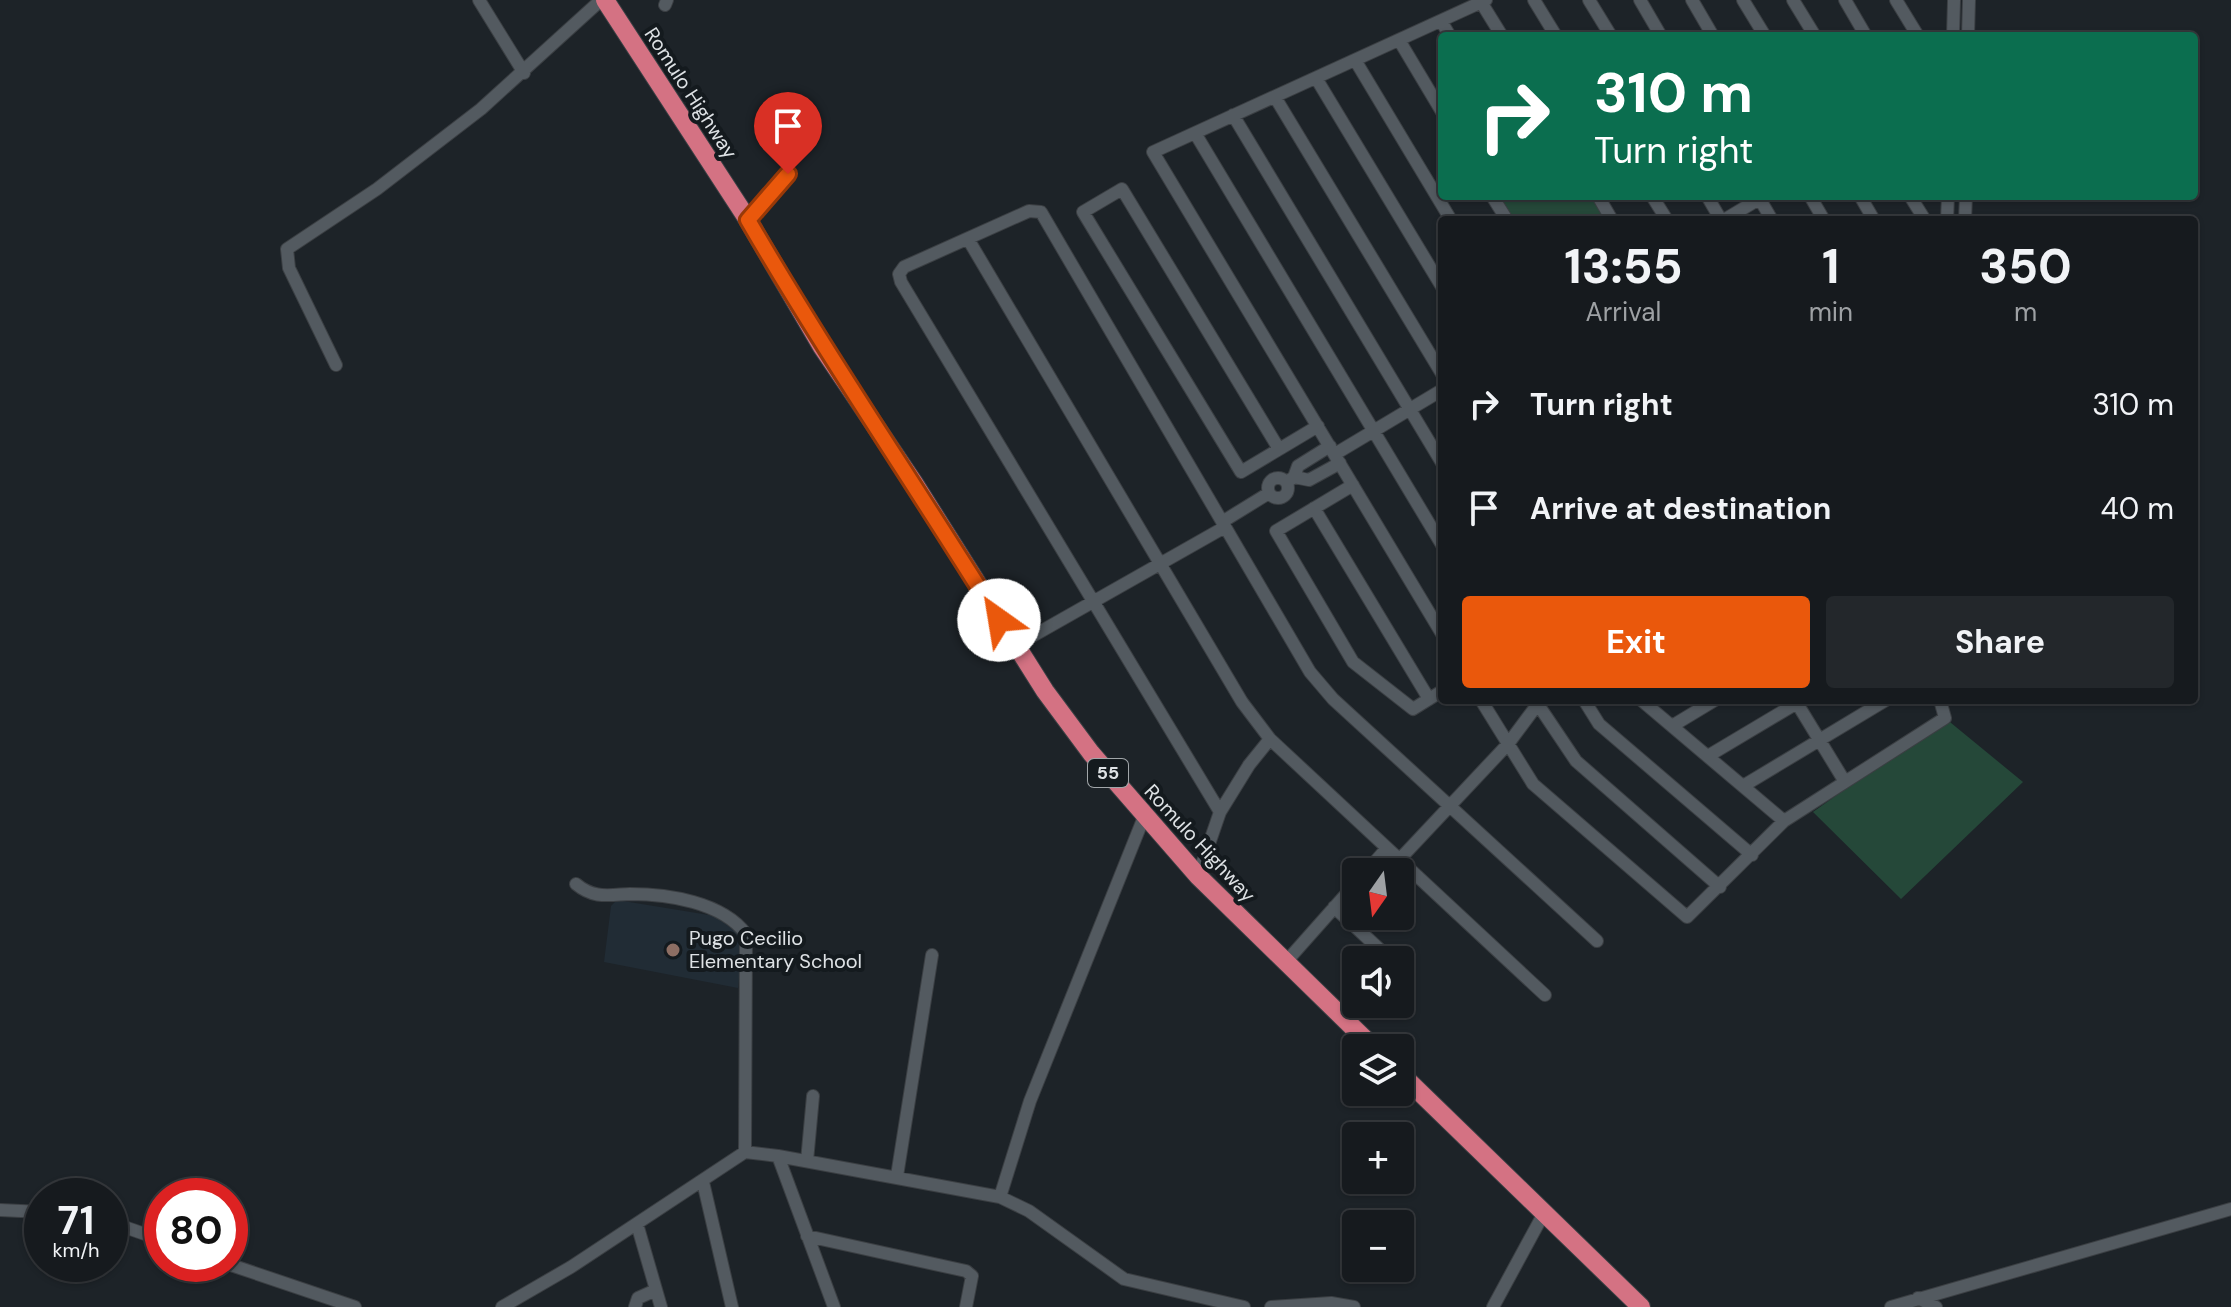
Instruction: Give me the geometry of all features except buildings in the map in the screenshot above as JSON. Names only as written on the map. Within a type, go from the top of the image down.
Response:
[{"type":"highway","name":"Romulo Highway","points":[[603,0],[748,220],[822,347],[914,483],[1015,646],[1091,753],[1198,876],[1359,1034]]},
{"type":"highway","points":[[1414,1087],[1641,1307]]},
{"type":"street","points":[[479,0],[524,73]]},
{"type":"street","points":[[336,365],[289,268],[287,249],[377,189],[524,73],[537,57],[603,0]]},
{"type":"street","points":[[1534,0],[1554,32]]},
{"type":"street","points":[[1589,0],[1609,32]]},
{"type":"street","points":[[1640,0],[1659,32]]},
{"type":"street","points":[[1692,0],[1711,32]]},
{"type":"street","points":[[1743,0],[1763,32]]},
{"type":"street","points":[[1793,0],[1813,32]]},
{"type":"street","points":[[1845,0],[1864,32]]},
{"type":"street","points":[[1896,0],[1916,32]]},
{"type":"street","points":[[1953,32],[1954,0]]},
{"type":"street","points":[[1968,32],[1969,0]]},
{"type":"street","points":[[1438,627],[1153,152],[1484,1],[1500,32]]},
{"type":"street","points":[[1441,21],[1448,32]]},
{"type":"street","points":[[1399,40],[1438,105]]},
{"type":"street","points":[[1355,60],[1438,198]]},
{"type":"street","points":[[1316,78],[1438,280]]},
{"type":"street","points":[[1275,97],[1438,367]]},
{"type":"street","points":[[1233,115],[1438,456]]},
{"type":"street","points":[[1195,133],[1438,538]]},
{"type":"street","points":[[748,220],[788,174]]},
{"type":"street","points":[[1279,449],[1122,189],[1083,212],[1241,472],[1318,426]]},
{"type":"street","points":[[1729,216],[1755,200]]},
{"type":"street","points":[[1220,812],[899,277],[904,267],[1029,211],[1041,212],[1323,688],[1597,941]]},
{"type":"street","points":[[968,239],[1242,702],[1270,739],[1397,858]]},
{"type":"street","points":[[1015,646],[1160,564],[1269,493],[1274,497],[1283,497],[1298,466],[1335,454],[1438,392]]},
{"type":"street","points":[[1291,480],[1309,480],[1335,454]]},
{"type":"street","points":[[1353,485],[1276,531],[1353,662],[1413,709],[1438,693]]},
{"type":"street","points":[[1314,508],[1429,699]]},
{"type":"street","points":[[1483,704],[1539,791],[1687,917],[1784,821],[1945,718],[1941,704]]},
{"type":"street","points":[[1401,858],[1508,744],[1536,704]]},
{"type":"street","points":[[1540,704],[1576,761],[1720,887]]},
{"type":"street","points":[[1586,704],[1599,724],[1752,855]]},
{"type":"street","points":[[1646,704],[1784,821]]},
{"type":"street","points":[[1672,726],[1708,704]]},
{"type":"street","points":[[1708,756],[1793,704]]},
{"type":"street","points":[[1800,704],[1845,782]]},
{"type":"street","points":[[1743,786],[1879,704]]},
{"type":"street","points":[[1198,876],[1220,812],[1249,765],[1270,739]]},
{"type":"street","points":[[1000,1197],[1030,1101],[1144,817]]},
{"type":"street","points":[[1378,858],[1387,848]]},
{"type":"street","points":[[1414,874],[1545,995]]},
{"type":"street","points":[[576,884],[598,896],[633,894],[713,907],[746,934],[745,1152]]},
{"type":"street","points":[[1285,963],[1342,898]]},
{"type":"street","points":[[1334,907],[1376,946]]},
{"type":"street","points":[[897,1176],[932,955]]},
{"type":"street","points":[[807,1161],[813,1096]]},
{"type":"street","points":[[502,1307],[703,1182],[745,1152],[897,1176],[1000,1197],[1029,1211],[1124,1279],[1244,1307]]},
{"type":"street","points":[[778,1156],[834,1307]]},
{"type":"street","points":[[703,1182],[732,1307]]},
{"type":"street","points":[[1891,1307],[2231,1209]]},
{"type":"street","points":[[0,1210],[24,1211]]},
{"type":"street","points":[[1493,1307],[1544,1213]]},
{"type":"street","points":[[637,1224],[661,1307]]},
{"type":"street","points":[[807,1236],[966,1271],[972,1282],[966,1307]]},
{"type":"street","points":[[248,1271],[355,1307]]},
{"type":"street","points":[[635,1307],[638,1298],[656,1290]]},
{"type":"street","points":[[1918,1298],[1936,1307]]},
{"type":"street","points":[[1271,1307],[1331,1303],[1354,1307]]},
{"type":"shaded area","name":"Pugo Cecilio Elementary School","points":[[617,900],[715,916],[743,937],[738,988],[604,962],[611,906]]},
{"type":"green space","points":[[1500,200],[1595,200],[1605,216],[1510,216]]},
{"type":"green space","points":[[1945,718],[2023,782],[1901,899],[1813,812]]},
{"type":"place","name":"Pugo Cecilio Elementary School","points":[[673,950]]},
{"type":"route","points":[[788,174],[748,220],[822,347],[914,483],[999,620]]}]
